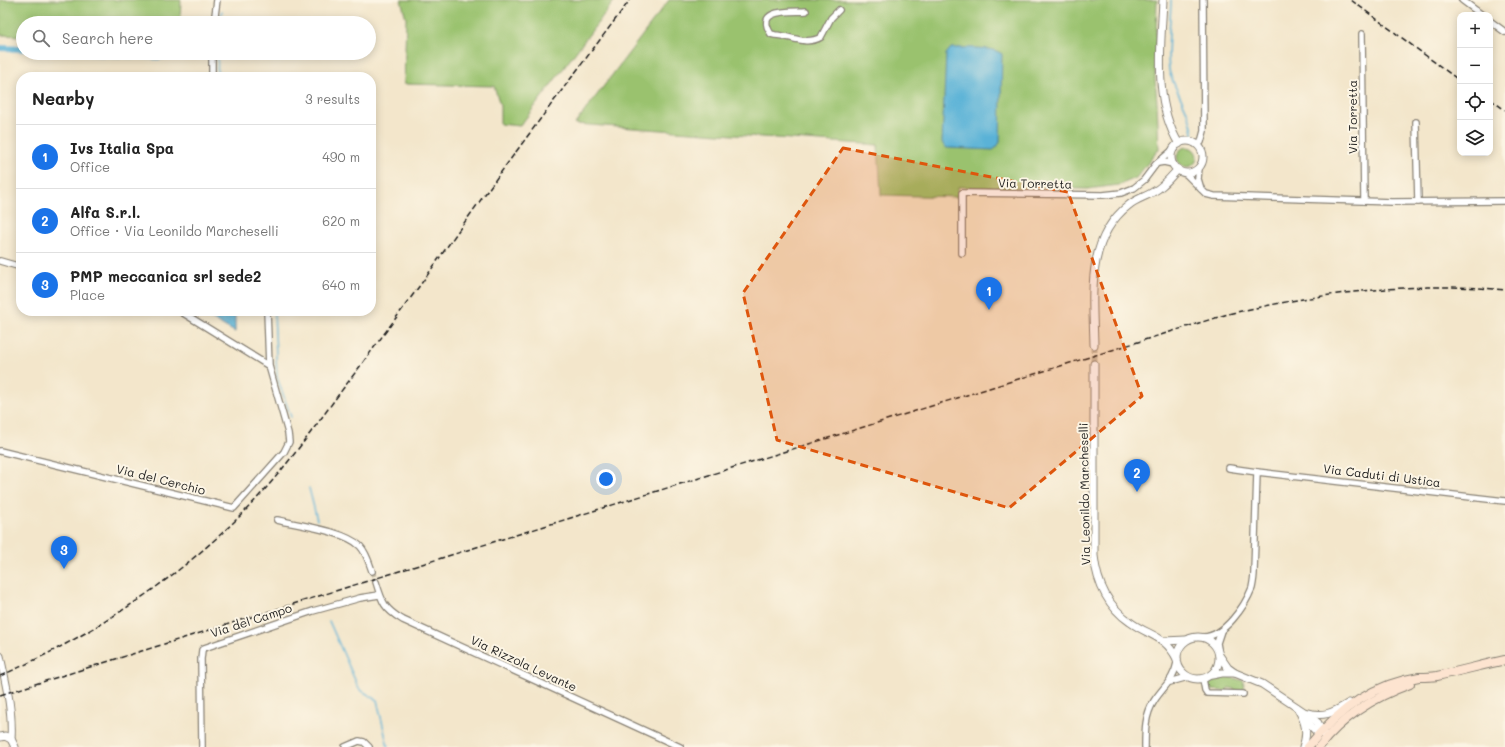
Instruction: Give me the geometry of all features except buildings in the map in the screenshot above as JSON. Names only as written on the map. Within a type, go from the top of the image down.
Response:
[{"type":"main road","points":[[1308,747],[1354,712],[1377,698],[1431,677],[1505,660]]},
{"type":"main road","points":[[1319,747],[1324,735],[1337,716],[1357,701],[1374,691],[1391,685],[1419,677],[1431,677]]},
{"type":"street","points":[[215,16],[216,0]]},
{"type":"street","points":[[1094,345],[1092,290],[1096,257],[1103,238],[1112,222],[1125,208],[1135,200],[1162,186],[1175,167],[1172,156],[1177,146],[1167,114],[1161,87],[1163,0]]},
{"type":"street","points":[[1198,145],[1201,142],[1204,131],[1203,0]]},
{"type":"street","points":[[1462,0],[1478,12]]},
{"type":"street","points":[[806,11],[776,12],[768,18],[768,30],[771,34],[775,35],[808,42],[814,41],[821,38],[830,18],[839,10]]},
{"type":"street","points":[[1493,23],[1505,32]]},
{"type":"street","name":"Via Torretta","points":[[1362,34],[1364,201]]},
{"type":"street","points":[[212,60],[212,72]]},
{"type":"street","points":[[1416,122],[1418,202]]},
{"type":"street","points":[[1177,146],[1191,142],[1201,148],[1203,156],[1199,168],[1198,179],[1201,189]]},
{"type":"street","name":"Via Torretta","points":[[962,253],[962,193],[1103,195],[1121,193],[1140,184],[1156,164],[1177,146]]},
{"type":"street","points":[[1156,164],[1164,162],[1186,173],[1206,194],[1214,196],[1418,202],[1505,201]]},
{"type":"street","points":[[1186,173],[1193,172],[1199,168]]},
{"type":"street","points":[[0,261],[16,266]]},
{"type":"street","points":[[188,316],[270,366]]},
{"type":"street","points":[[267,316],[270,366]]},
{"type":"street","name":"Via Leonildo Marcheselli","points":[[1094,364],[1094,556],[1096,574],[1108,600],[1118,612],[1130,622],[1164,641],[1171,648],[1177,661]]},
{"type":"street","name":"Via del Cerchio","points":[[0,451],[234,508],[284,452],[289,442],[288,433],[270,366]]},
{"type":"street","name":"Via Caduti di Ustica","points":[[1229,468],[1505,501]]},
{"type":"street","points":[[1145,747],[1144,730],[1150,709],[1176,671],[1179,649],[1182,644],[1194,637],[1208,637],[1221,631],[1236,615],[1246,601],[1252,586],[1254,572],[1257,472]]},
{"type":"street","points":[[277,520],[335,533],[353,540],[361,547],[368,558],[372,571]]},
{"type":"street","name":"Via Rizzola Levante","points":[[376,582],[385,607],[403,620],[680,747]]},
{"type":"street","name":"Via del Campo","points":[[202,747],[201,659],[202,650],[204,648],[313,611],[352,600],[380,595]]},
{"type":"street","points":[[1211,675],[1217,668],[1219,661],[1217,643],[1221,631]]},
{"type":"street","points":[[1203,637],[1210,641],[1224,664],[1235,673],[1262,684],[1290,702],[1302,713],[1316,730],[1324,735]]},
{"type":"street","name":"Via Leonildo Marcheselli","points":[[1164,641],[1184,641],[1190,639]]},
{"type":"street","points":[[0,656],[9,698],[12,723],[11,739],[15,747]]},
{"type":"street","points":[[1177,661],[1182,672],[1188,677],[1198,680],[1211,675],[1235,673]]},
{"type":"street","points":[[1169,682],[1188,677]]},
{"type":"street","points":[[1203,679],[1205,690],[1207,692],[1243,694]]},
{"type":"street","points":[[1302,713],[1329,714],[1377,687],[1391,685]]},
{"type":"street","points":[[1302,713],[1306,727],[1306,737],[1303,747]]},
{"type":"street","points":[[0,737],[4,736],[11,739]]},
{"type":"street","points":[[344,747],[359,741],[364,742],[369,747]]},
{"type":"highlighted area","points":[[843,148],[1068,192],[1142,396],[1009,508],[777,440],[743,293]]},
{"type":"green space","points":[[0,0],[181,0],[180,16],[16,16],[16,36],[0,35]]},
{"type":"green space","points":[[401,0],[615,0],[520,126],[500,124],[500,105],[494,86],[404,84],[406,18]]},
{"type":"green space","points":[[669,0],[1157,0],[1155,79],[1159,149],[1136,178],[1119,185],[1087,189],[958,187],[958,197],[881,195],[878,145],[575,124]]},
{"type":"green space","points":[[1187,147],[1194,150],[1197,157],[1194,164],[1187,167],[1180,164],[1177,157],[1180,150]]},
{"type":"green space","points":[[1224,675],[1244,681],[1243,691],[1235,691],[1234,689],[1228,688],[1227,691],[1211,690],[1208,688],[1209,681]]},
{"type":"water","points":[[951,48],[985,49],[997,51],[1002,54],[1000,142],[993,150],[947,148],[942,142],[946,54]]},
{"type":"water","points":[[206,316],[235,316],[235,332]]},
{"type":"waterway","points":[[1171,0],[1168,49],[1170,74],[1190,118],[1193,134]]},
{"type":"waterway","points":[[221,16],[222,11]]},
{"type":"waterway","points":[[0,48],[16,49]]},
{"type":"waterway","points":[[217,72],[218,60]]},
{"type":"waterway","points":[[274,316],[277,377],[291,417]]},
{"type":"waterway","points":[[309,488],[317,520]]},
{"type":"waterway","points":[[329,621],[359,689],[377,700],[388,747]]},
{"type":"tunnel","points":[[1094,345],[1094,364]]},
{"type":"tunnel","points":[[372,571],[376,582]]},
{"type":"railway","points":[[0,676],[64,645],[94,628],[153,589],[209,545],[235,521],[277,476],[422,283],[507,164],[630,0]]},
{"type":"railway","points":[[1351,0],[1457,79]]},
{"type":"railway","points":[[1493,101],[1505,110]]},
{"type":"railway","points":[[0,695],[1228,314],[1297,300],[1400,288],[1435,287],[1505,290]]},
{"type":"place","name":"Ivs Italia Spa","points":[[989,310]]},
{"type":"place","name":"Alfa S.r.l.","points":[[1137,492]]},
{"type":"place","name":"PMP meccanica srl sede2","points":[[64,569]]}]
